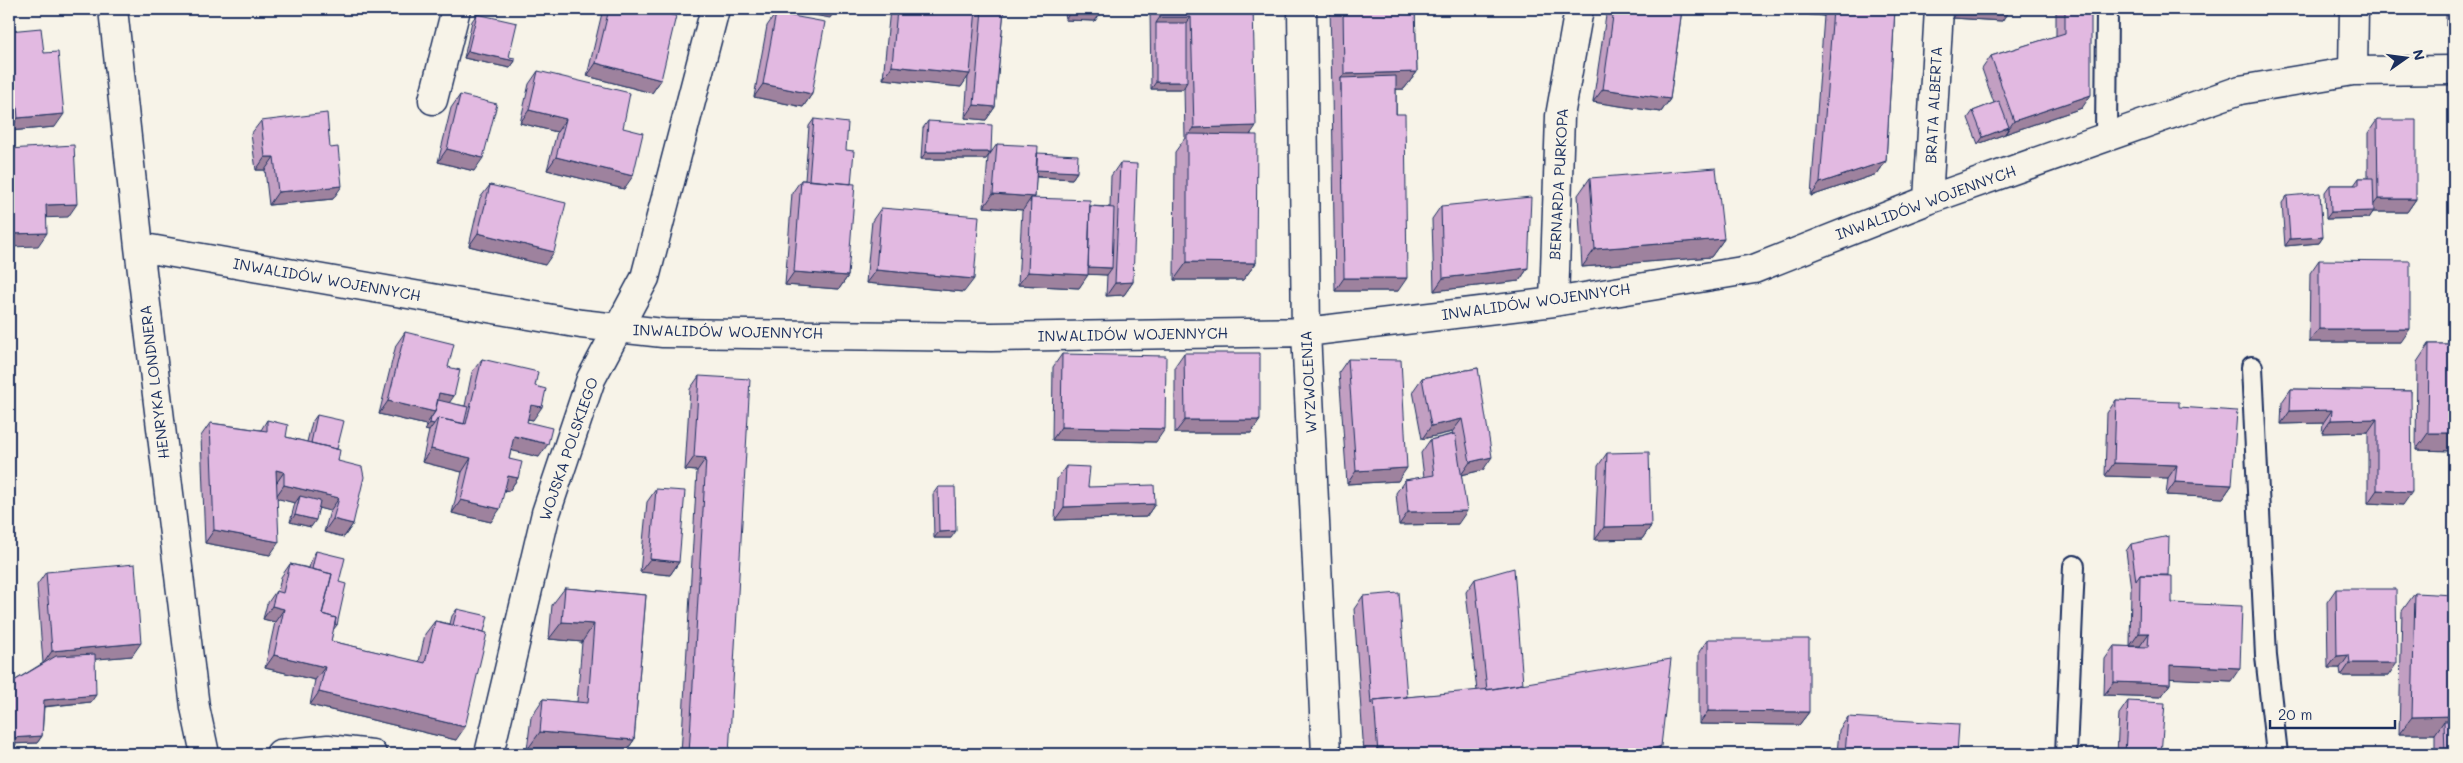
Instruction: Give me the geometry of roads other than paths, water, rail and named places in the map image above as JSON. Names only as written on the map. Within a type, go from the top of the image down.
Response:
[{"type":"street","name":"HENRYKA LONDNERA","points":[[113,9],[139,247],[195,707],[205,754]]},
{"type":"street","points":[[432,100],[456,9]]},
{"type":"street","name":"WOJSKA POLSKIEGO","points":[[489,754],[546,513],[591,379],[645,278],[715,9]]},
{"type":"street","name":"WYZWOLENIA","points":[[1302,9],[1306,332],[1326,754]]},
{"type":"street","name":"BERNARDA PURKOPA","points":[[1554,302],[1560,116],[1579,9]]},
{"type":"street","name":"BRATA ALBERTA","points":[[1928,200],[1939,9]]},
{"type":"street","points":[[2354,9],[2354,71]]},
{"type":"street","name":"INWALIDÓW WOJENNYCH","points":[[139,247],[619,329],[663,333],[981,337],[1306,332],[1554,302],[1754,269],[1928,200],[2240,90],[2354,71],[2454,70]]},
{"type":"street","points":[[280,754],[328,748],[372,754]]},
{"type":"lane","points":[[2106,137],[2107,9]]},
{"type":"lane","points":[[2252,367],[2266,656],[2277,754]]},
{"type":"lane","points":[[2066,754],[2074,566]]}]
